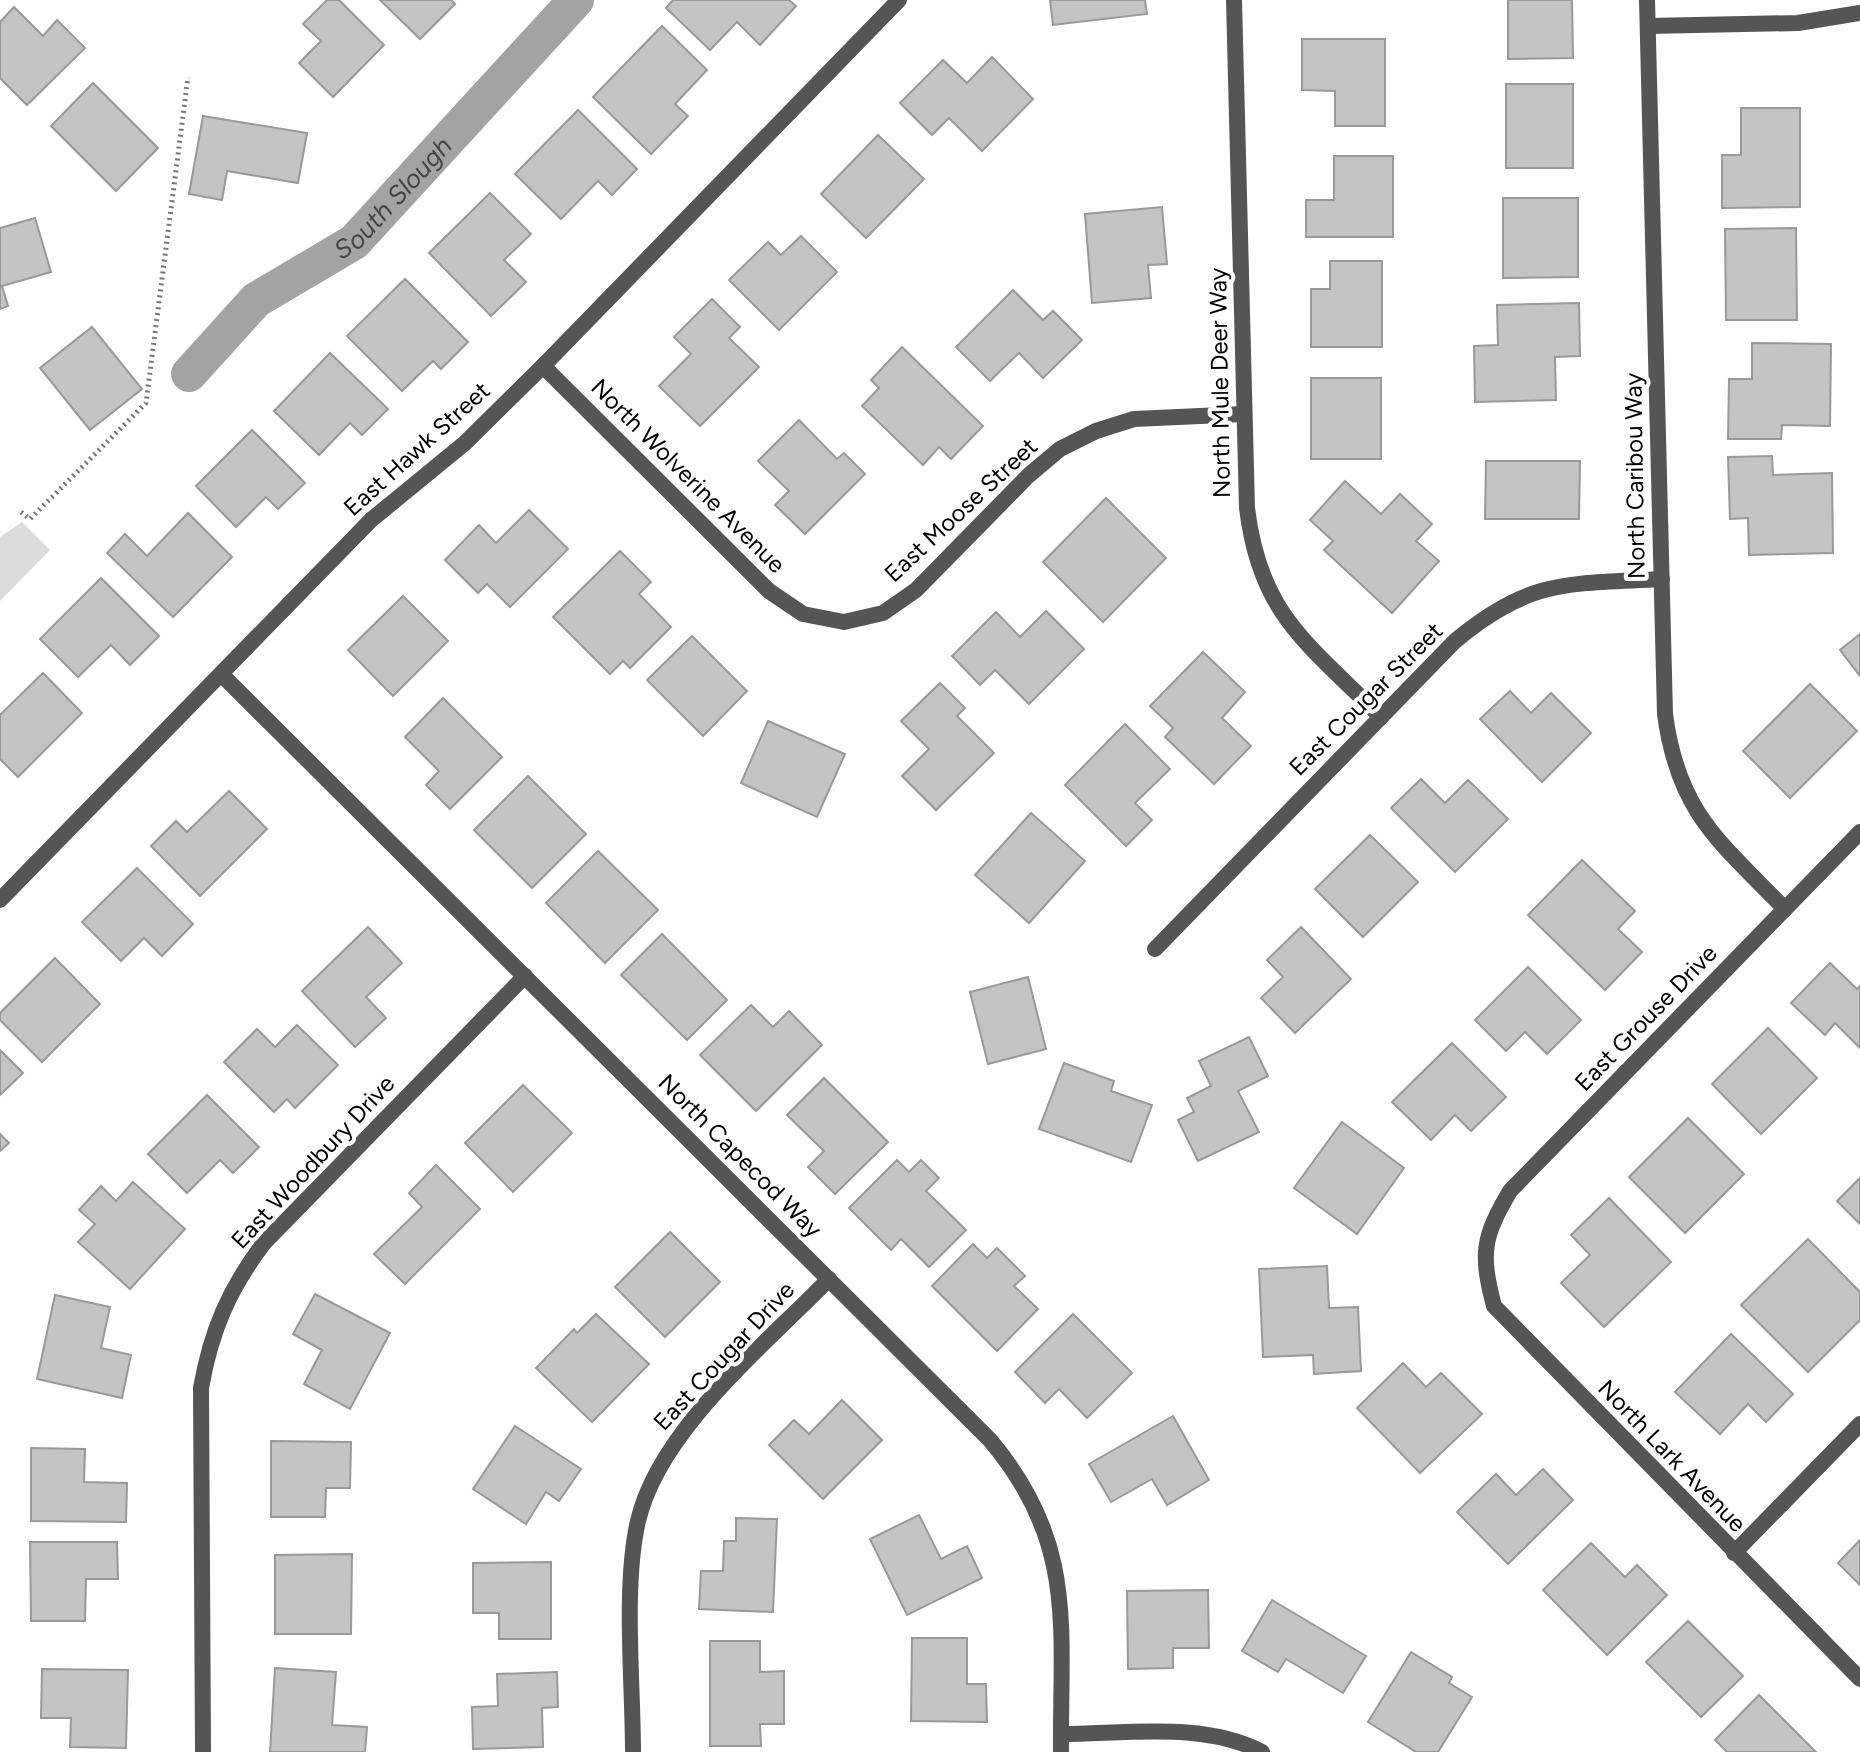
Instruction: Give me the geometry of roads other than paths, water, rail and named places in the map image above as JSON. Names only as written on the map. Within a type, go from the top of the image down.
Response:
[{"type":"street","name":"East Hawk Street","points":[[0,900],[371,520],[465,443],[543,366],[899,0]]},
{"type":"street","name":"North Mule Deer Way","points":[[1234,0],[1247,508],[1252,547],[1265,586],[1285,620],[1381,717]]},
{"type":"street","name":"North Caribou Way","points":[[1647,0],[1665,714],[1670,754],[1684,793],[1705,827],[1785,909]]},
{"type":"street","points":[[1648,26],[1798,23],[1860,13]]},
{"type":"street","name":"North Wolverine Avenue","points":[[543,366],[769,591],[803,614]]},
{"type":"street","name":"East Moose Street","points":[[803,614],[844,622],[883,613],[916,590],[1029,475],[1060,449],[1096,431],[1134,419],[1244,414]]},
{"type":"street","name":"East Cougar Street","points":[[1155,949],[1455,641],[1486,615],[1522,596],[1561,585],[1662,579]]},
{"type":"street","name":"North Capecod Way","points":[[221,674],[990,1440],[1017,1472],[1037,1506],[1051,1544],[1059,1583],[1061,1752]]},
{"type":"street","name":"East Grouse Drive","points":[[1484,1248],[1489,1226],[1510,1191],[1860,832]]},
{"type":"street","name":"East Woodbury Drive","points":[[203,1752],[201,1388],[208,1347],[221,1310],[240,1275],[264,1243],[525,976]]},
{"type":"street","name":"North Lark Avenue","points":[[1484,1248],[1484,1268],[1494,1306],[1860,1679]]},
{"type":"street","name":"East Cougar Drive","points":[[633,1752],[632,1559],[639,1519],[653,1480],[673,1445],[698,1413],[829,1279]]},
{"type":"street","points":[[1734,1553],[1860,1424]]},
{"type":"street","points":[[1061,1734],[1217,1737],[1262,1752]]},
{"type":"waterway","name":"South Slough","points":[[189,374],[256,300],[354,242],[576,0]]}]
